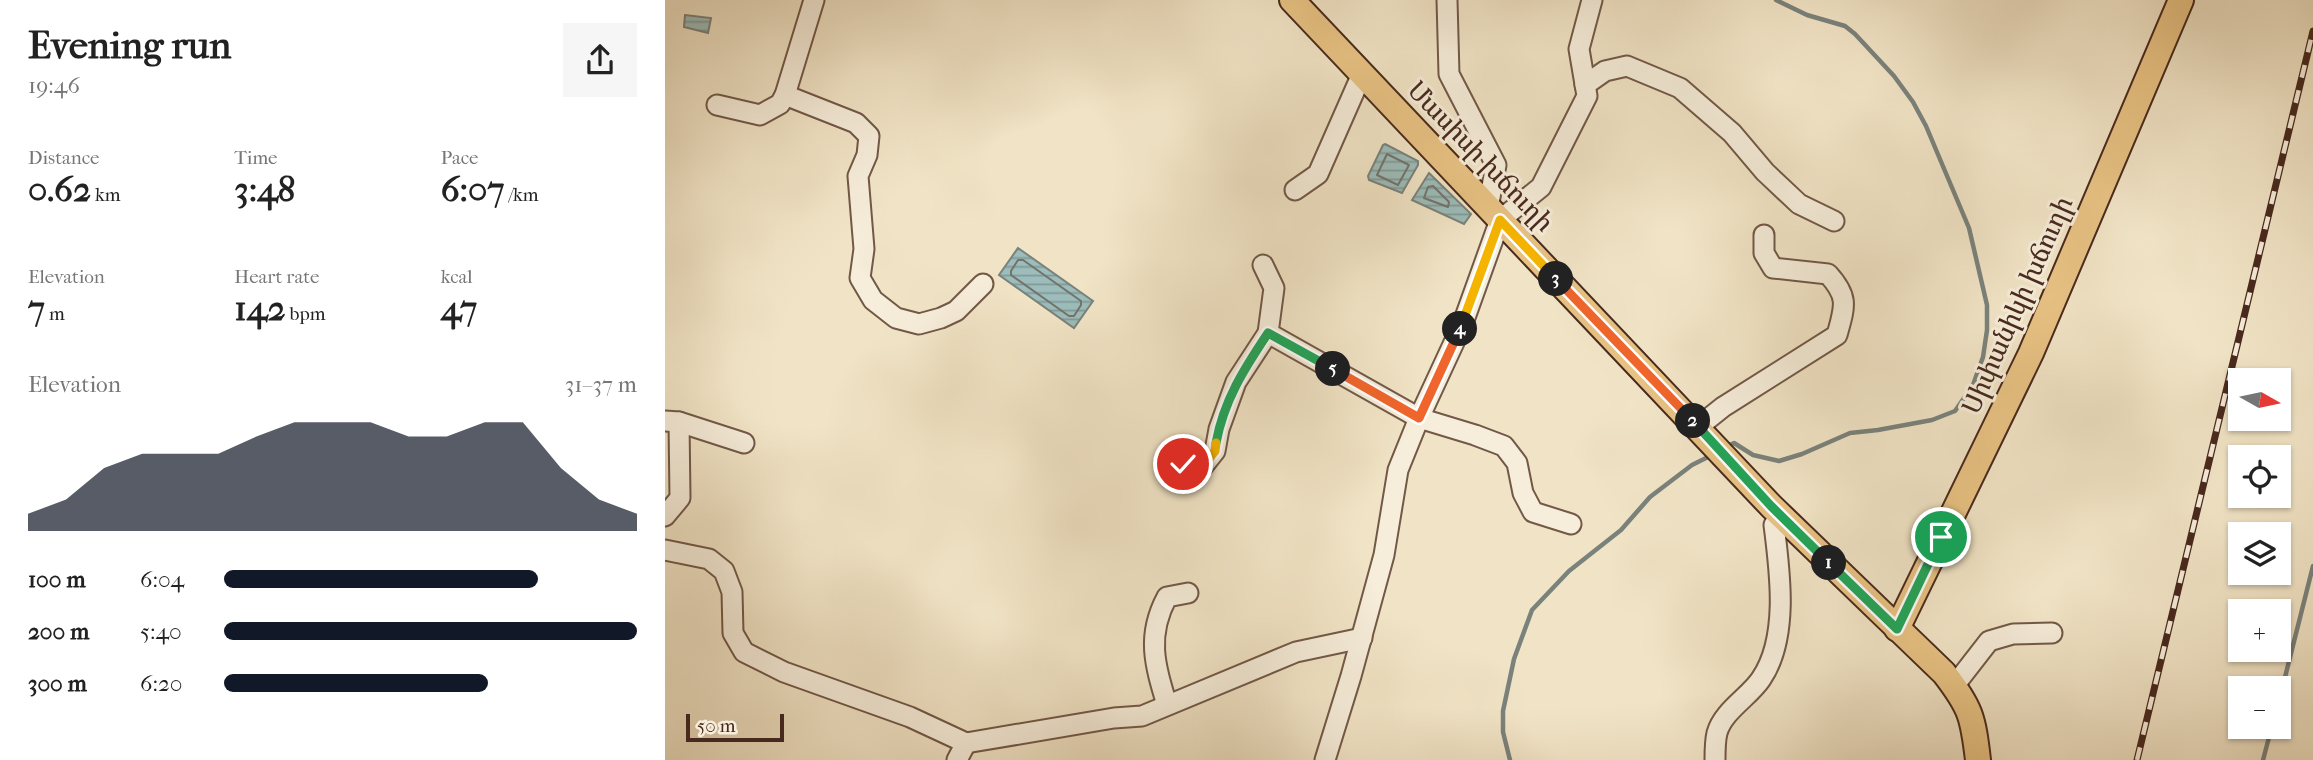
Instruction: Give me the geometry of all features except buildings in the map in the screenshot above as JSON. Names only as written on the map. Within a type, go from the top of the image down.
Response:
[{"type":"main road","name":"Մասիսի խճուղի","points":[[1292,0],[1775,511],[1944,673],[1966,702],[1973,722],[1978,760]]},
{"type":"main road","name":"Սիփանիկի խճուղի","points":[[1897,629],[2031,353],[2181,0]]},
{"type":"street","points":[[717,105],[761,115],[780,104],[814,0]]},
{"type":"street","points":[[1325,760],[1384,555],[1398,470],[1463,323],[1494,214],[1496,166],[1449,74],[1447,0]]},
{"type":"street","points":[[1494,214],[1541,187],[1587,96],[1579,50],[1592,0]]},
{"type":"street","points":[[1585,85],[1605,71],[1627,66],[1680,89],[1732,133],[1765,172],[1799,204],[1834,221]]},
{"type":"street","points":[[1296,190],[1318,174],[1362,74]]},
{"type":"street","points":[[785,95],[856,123],[869,136],[867,155],[858,176],[864,250],[860,278],[873,300],[896,318],[919,324],[956,311],[983,284]]},
{"type":"street","points":[[1698,427],[1723,407],[1837,335],[1844,311],[1842,289],[1828,274],[1773,268],[1764,253],[1764,235]]},
{"type":"street","points":[[1183,464],[1203,466],[1215,451],[1219,429],[1236,382],[1268,333],[1273,288],[1263,265]]},
{"type":"street","points":[[1268,333],[1419,418],[1504,446],[1517,464],[1523,493],[1533,512],[1571,524]]},
{"type":"street","points":[[665,516],[680,498],[672,422],[744,443]]},
{"type":"street","points":[[1714,760],[1717,731],[1761,680],[1772,660],[1781,606],[1775,511]]},
{"type":"street","points":[[665,550],[709,559],[724,571],[732,592],[733,633],[744,652],[784,671],[910,718],[961,751],[1114,718],[1142,716],[1296,652],[1362,638]]},
{"type":"street","points":[[1167,705],[1156,670],[1153,631],[1167,597],[1188,593]]},
{"type":"street","points":[[1954,685],[1989,641],[2013,634],[2052,632]]},
{"type":"water","points":[[685,15],[711,18],[708,33],[684,27]]},
{"type":"water","points":[[1385,144],[1418,161],[1402,193],[1369,180],[1368,176]]},
{"type":"water","points":[[1429,173],[1471,214],[1464,224],[1412,200]]},
{"type":"water","points":[[1018,248],[1093,301],[1074,328],[999,275]]},
{"type":"waterway","points":[[1726,447],[1734,443],[1753,455],[1779,461],[1850,433],[1932,420],[1955,411],[1973,385],[1983,357],[1987,330],[1987,305],[1969,228],[1926,126],[1913,102],[1894,76],[1845,26],[1807,15],[1776,0]]},
{"type":"waterway","points":[[1510,760],[1503,732],[1503,711],[1514,659],[1532,610],[1569,571],[1621,530],[1650,497],[1692,465],[1712,455]]},
{"type":"waterway","points":[[2285,676],[2313,566]]},
{"type":"waterway","points":[[2263,760],[2269,739]]},
{"type":"railway","points":[[2137,760],[2313,31]]},
{"type":"route","points":[[1183,464],[1203,466],[1215,451],[1219,429],[1236,382],[1268,333],[1419,418],[1463,323],[1500,220],[1771,506],[1897,629],[1941,537]]}]
